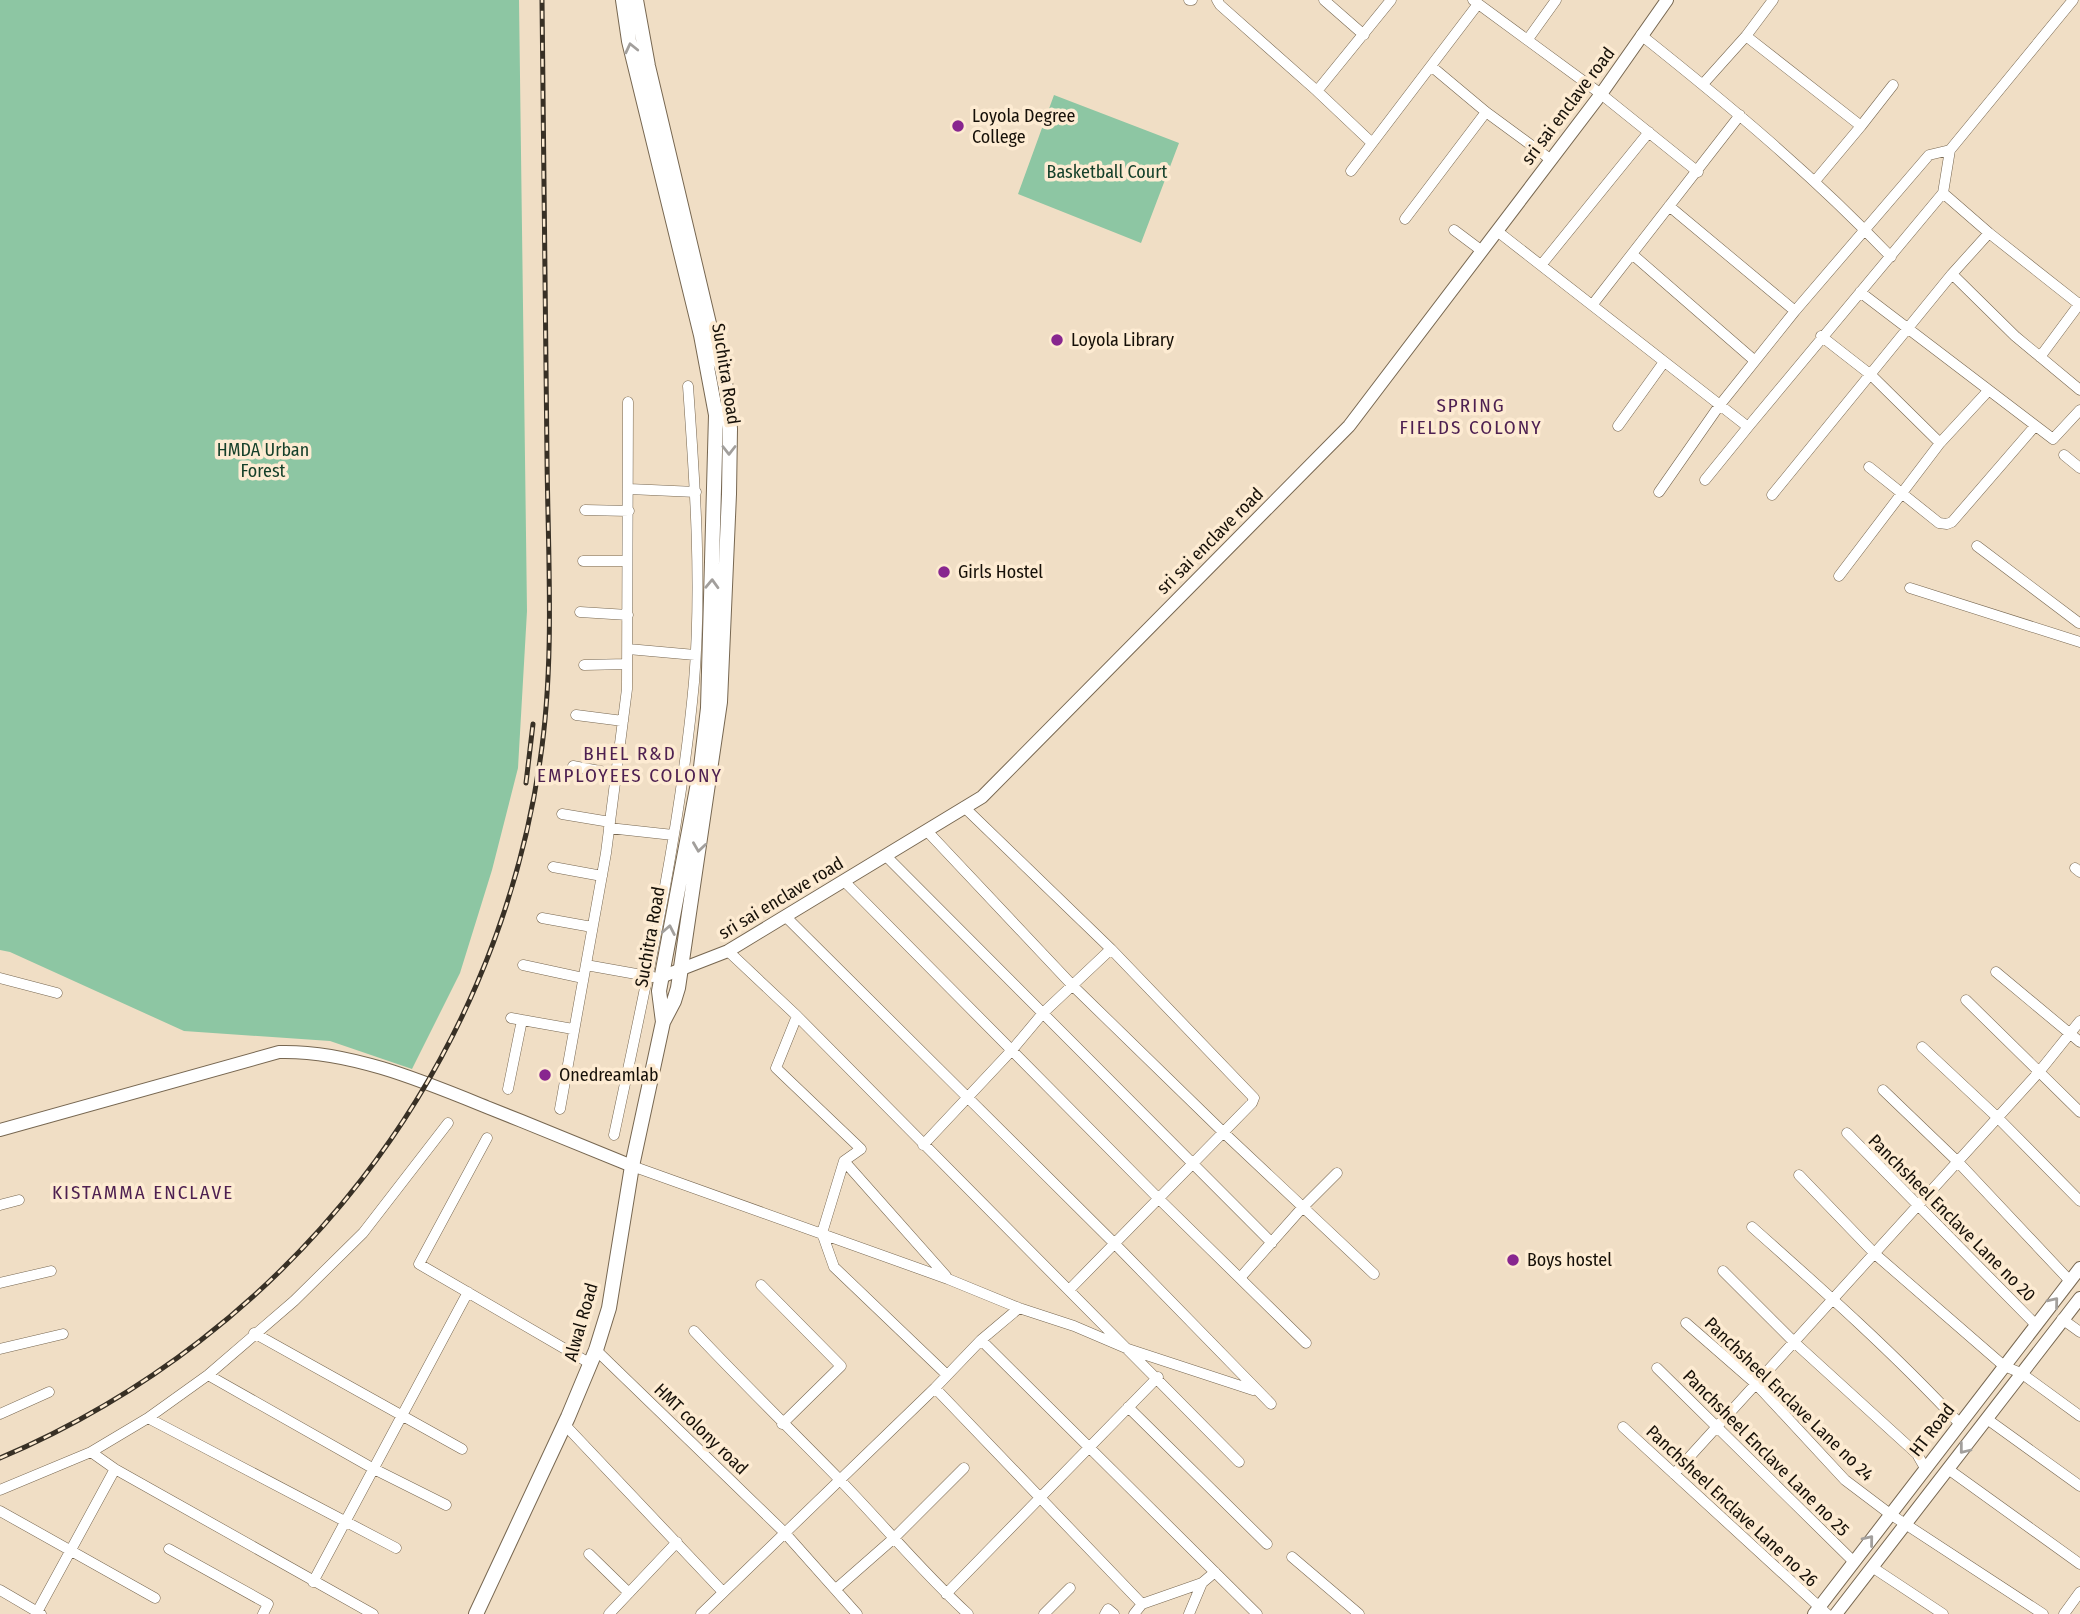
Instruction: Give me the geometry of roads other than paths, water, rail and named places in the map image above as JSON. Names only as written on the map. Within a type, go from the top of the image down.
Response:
[{"type":"main road","name":"Suchitra Road","points":[[623,0],[629,41],[706,334],[726,388],[730,429],[720,702],[681,970],[674,1001],[663,1022]]},
{"type":"main road","name":"Suchitra Road","points":[[636,0],[706,334],[717,437],[708,708],[701,767],[654,977],[663,1022]]},
{"type":"main road","name":"Alwal Road","points":[[476,1614],[565,1425],[593,1357],[609,1308],[632,1166],[663,1022]]},
{"type":"street","points":[[1217,0],[1372,144]]},
{"type":"street","points":[[1324,0],[1364,35]]},
{"type":"street","points":[[1318,91],[1391,0]]},
{"type":"street","points":[[1528,39],[1556,0]]},
{"type":"street","name":"sri sai enclave road","points":[[654,977],[681,970],[728,951],[982,797],[1349,426],[1601,93],[1667,0]]},
{"type":"street","points":[[1703,84],[1746,36],[1773,0]]},
{"type":"street","points":[[1705,480],[1821,336],[1943,193],[1950,150],[2073,0]]},
{"type":"street","points":[[1351,171],[1476,2],[1601,93],[1698,172]]},
{"type":"street","points":[[1641,35],[1740,115],[1815,181],[1891,257]]},
{"type":"street","points":[[1746,36],[1861,126]]},
{"type":"street","points":[[1431,66],[1486,112],[1550,159]]},
{"type":"street","points":[[1815,181],[1893,85]]},
{"type":"street","points":[[1405,219],[1486,112]]},
{"type":"street","points":[[1593,304],[1740,115]]},
{"type":"street","points":[[1542,264],[1649,132]]},
{"type":"street","points":[[1659,492],[1719,406],[1864,229],[1929,155],[1950,150]]},
{"type":"street","points":[[1943,193],[1989,233],[2080,304],[2040,356]]},
{"type":"street","points":[[1669,206],[1795,311]]},
{"type":"street","points":[[1454,230],[1482,251]]},
{"type":"street","points":[[1497,231],[1748,427]]},
{"type":"street","points":[[1772,495],[1952,274],[1989,233]]},
{"type":"street","points":[[1632,254],[1755,360]]},
{"type":"street","points":[[1952,274],[2015,336],[2080,390]]},
{"type":"street","points":[[1860,292],[2053,439],[2080,410]]},
{"type":"street","points":[[1821,336],[1871,375],[1940,443]]},
{"type":"street","points":[[1618,426],[1664,362]]},
{"type":"street","points":[[614,1135],[654,977],[684,763],[695,656],[696,492],[688,386]]},
{"type":"street","points":[[1839,576],[1940,443],[1987,391]]},
{"type":"street","points":[[560,1109],[602,876],[623,721],[628,664],[628,402]]},
{"type":"street","points":[[1869,467],[1939,523],[1947,524],[1952,522],[2035,426]]},
{"type":"street","points":[[2064,455],[2080,468]]},
{"type":"street","points":[[629,489],[696,492]]},
{"type":"street","points":[[585,510],[629,511]]},
{"type":"street","points":[[1977,546],[2080,622],[2068,638]]},
{"type":"street","points":[[583,561],[627,561]]},
{"type":"street","points":[[1910,588],[2080,642]]},
{"type":"street","points":[[580,612],[628,615]]},
{"type":"street","points":[[628,649],[695,656]]},
{"type":"street","points":[[584,665],[628,664]]},
{"type":"street","points":[[576,715],[623,721]]},
{"type":"street","points":[[573,766],[616,774]]},
{"type":"street","points":[[964,807],[1111,949],[1254,1097],[1252,1103],[1070,1289]]},
{"type":"street","points":[[562,814],[673,835]]},
{"type":"street","points":[[927,831],[1073,986],[1374,1274]]},
{"type":"street","points":[[886,856],[1272,1243]]},
{"type":"street","points":[[553,867],[602,876]]},
{"type":"street","points":[[844,881],[1159,1199],[1306,1343]]},
{"type":"street","points":[[785,916],[1115,1244],[1271,1404]]},
{"type":"street","points":[[542,918],[593,927]]},
{"type":"street","points":[[923,1145],[1043,1013],[1111,949]]},
{"type":"street","points":[[728,951],[797,1016],[1240,1461]]},
{"type":"street","points":[[523,965],[583,978]]},
{"type":"street","points":[[586,965],[654,977]]},
{"type":"street","points":[[1996,972],[2080,1042]]},
{"type":"street","points":[[0,978],[57,993]]},
{"type":"street","points":[[1966,1000],[2080,1112]]},
{"type":"street","points":[[797,1016],[776,1068],[861,1149],[844,1161],[822,1233],[834,1267],[946,1374]]},
{"type":"street","points":[[511,1018],[573,1029]]},
{"type":"street","points":[[508,1089],[522,1020]]},
{"type":"street","points":[[1674,1474],[1998,1118],[2080,1021]]},
{"type":"street","points":[[1922,1047],[1998,1118],[2080,1201]]},
{"type":"street","points":[[0,1130],[279,1052],[302,1051],[333,1056],[419,1080],[632,1166],[948,1279],[1128,1349],[1257,1391]]},
{"type":"street","points":[[1883,1090],[1958,1162],[2070,1282]]},
{"type":"street","points":[[0,1490],[91,1452],[148,1418],[208,1375],[294,1301],[363,1233],[449,1122]]},
{"type":"street","name":"Panchsheel Enclave Lane no 20","points":[[1847,1133],[2036,1325]]},
{"type":"street","name":"HMT colony road","points":[[487,1138],[419,1264],[593,1357],[784,1532],[857,1614]]},
{"type":"street","points":[[844,1161],[948,1279]]},
{"type":"street","points":[[1240,1278],[1337,1173]]},
{"type":"street","points":[[1799,1175],[1875,1254],[2004,1366],[2021,1373],[2080,1416]]},
{"type":"street","points":[[0,1205],[19,1200]]},
{"type":"street","points":[[1752,1227],[1833,1299],[1959,1423]]},
{"type":"street","name":"HT Road","points":[[1820,1612],[1853,1561],[2080,1268]]},
{"type":"street","points":[[0,1283],[51,1270]]},
{"type":"street","points":[[1723,1271],[1794,1342],[1917,1454],[1925,1468]]},
{"type":"street","points":[[761,1284],[841,1366],[782,1424]]},
{"type":"street","points":[[313,1582],[468,1292]]},
{"type":"street","name":"HT Road","points":[[1836,1614],[2080,1298]]},
{"type":"street","points":[[706,1612],[723,1592],[935,1388],[946,1374],[1018,1308]]},
{"type":"street","points":[[2062,1319],[2080,1332]]},
{"type":"street","name":"Panchsheel Enclave Lane no 24","points":[[1686,1323],[1756,1384],[1845,1480],[1890,1514],[2043,1614]]},
{"type":"street","points":[[694,1331],[968,1614]]},
{"type":"street","points":[[254,1333],[462,1449]]},
{"type":"street","points":[[0,1349],[63,1334]]},
{"type":"street","points":[[981,1340],[1257,1614]]},
{"type":"street","name":"Panchsheel Enclave Lane no 25","points":[[1657,1368],[1853,1561]]},
{"type":"street","points":[[208,1375],[374,1469],[446,1505]]},
{"type":"street","points":[[946,1594],[1158,1377]]},
{"type":"street","points":[[935,1388],[1142,1604]]},
{"type":"street","points":[[0,1414],[49,1392]]},
{"type":"street","points":[[1128,1407],[1267,1544]]},
{"type":"street","points":[[148,1418],[396,1548]]},
{"type":"street","points":[[1987,1419],[2080,1486]]},
{"type":"street","points":[[565,1425],[723,1592]]},
{"type":"street","name":"Panchsheel Enclave Lane no 26","points":[[1623,1427],[1820,1612]]},
{"type":"street","points":[[91,1452],[115,1469],[373,1614]]},
{"type":"street","points":[[836,1589],[893,1539],[964,1468]]},
{"type":"street","points":[[0,1590],[38,1613],[115,1469]]},
{"type":"street","points":[[1948,1469],[2080,1564]]},
{"type":"street","points":[[0,1511],[155,1598]]},
{"type":"street","points":[[608,1614],[677,1542]]},
{"type":"street","points":[[169,1549],[268,1604],[263,1614]]},
{"type":"street","points":[[589,1554],[629,1593]]},
{"type":"street","points":[[1292,1557],[1359,1614]]},
{"type":"street","points":[[1872,1567],[1943,1614]]},
{"type":"street","points":[[1134,1614],[1142,1604],[1202,1583],[1215,1573]]},
{"type":"street","points":[[1189,1614],[1202,1583]]},
{"type":"street","points":[[1044,1614],[1070,1588]]},
{"type":"street","points":[[2064,1614],[2080,1592]]},
{"type":"street","points":[[1105,1614],[1108,1609],[1114,1614]]},
{"type":"railway","points":[[0,1458],[104,1405],[200,1341],[286,1265],[361,1180],[425,1086],[477,984],[515,875],[540,761],[548,686],[550,609],[542,0]]},
{"type":"railway","points":[[526,783],[533,724]]},
{"type":"place","name":"Loyola Degree College","points":[[958,126]]},
{"type":"place","name":"Loyola Library","points":[[1057,340]]},
{"type":"place","name":"Girls Hostel","points":[[944,572]]},
{"type":"place","name":"Onedreamlab","points":[[545,1075]]},
{"type":"place","name":"Boys hostel","points":[[1513,1260]]},
{"type":"district","name":"SPRING FIELDS COLONY","points":[[1471,416]]},
{"type":"district","name":"BHEL R&D EMPLOYEES COLONY","points":[[630,764]]},
{"type":"district","name":"KISTAMMA ENCLAVE","points":[[143,1192]]},
{"type":"park label","name":"Basketball Court","points":[[1107,172]]},
{"type":"park label","name":"HMDA Urban Forest","points":[[263,460]]}]
